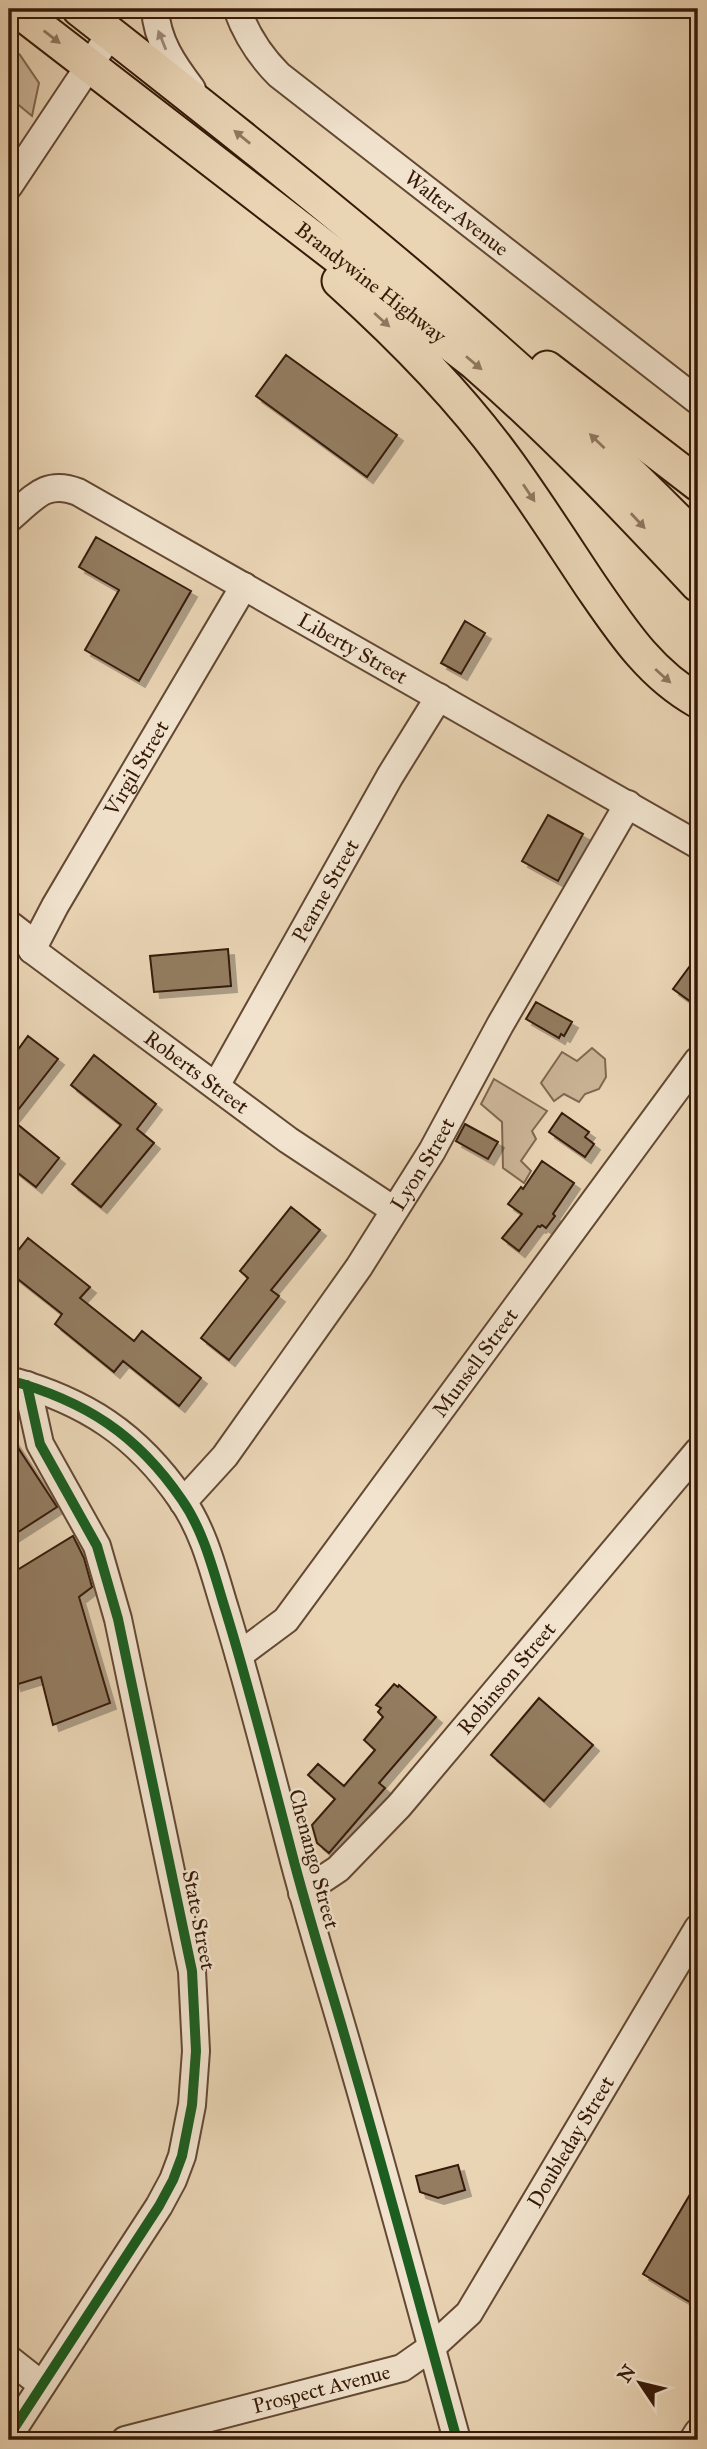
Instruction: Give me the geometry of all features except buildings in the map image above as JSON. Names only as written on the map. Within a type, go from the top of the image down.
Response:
[{"type":"main road","name":"Brandywine Highway","points":[[16,9],[475,363],[534,414],[581,460],[698,585]]},
{"type":"main road","name":"Brandywine Highway","points":[[79,9],[296,180],[563,408],[698,541]]},
{"type":"main road","points":[[168,126],[412,350],[471,415],[506,460],[628,640],[662,677],[698,701]]},
{"type":"main road","points":[[296,180],[487,321],[698,484]]},
{"type":"street","points":[[155,9],[156,24],[171,62],[205,108]]},
{"type":"street","name":"Walter Avenue","points":[[237,9],[262,55],[289,83],[698,401]]},
{"type":"street","points":[[9,186],[111,33]]},
{"type":"street","name":"Liberty Street","points":[[9,519],[44,490],[65,487],[78,492],[698,845]]},
{"type":"street","name":"Virgil Street","points":[[32,950],[55,906],[244,586]]},
{"type":"street","name":"Pearne Street","points":[[216,1086],[390,776],[439,697]]},
{"type":"street","name":"Lyon Street","points":[[183,1502],[225,1456],[359,1267],[432,1151],[500,1025],[628,804]]},
{"type":"street","name":"Roberts Street","points":[[9,924],[22,934],[32,950],[288,1140],[394,1210]]},
{"type":"street","name":"Munsell Street","points":[[239,1655],[286,1619],[698,1060]]},
{"type":"street","name":"Chenango Street","points":[[18,1383],[47,1391],[83,1407],[113,1427],[146,1456],[183,1502],[199,1531],[239,1655],[302,1893],[356,2072],[457,2440]]},
{"type":"street","name":"State Street","points":[[9,2436],[159,2206],[173,2180],[182,2156],[192,2105],[195,2051],[192,1970],[118,1619],[97,1546],[40,1444],[18,1383]]},
{"type":"street","name":"Robinson Street","points":[[302,1893],[338,1869],[399,1806],[698,1451]]},
{"type":"street","name":"Doubleday Street","points":[[432,2347],[469,2313],[698,1928]]},
{"type":"street","name":"Prospect Avenue","points":[[127,2440],[402,2368],[432,2347]]},
{"type":"street","points":[[9,2359],[42,2385]]},
{"type":"street","points":[[693,2440],[698,2432]]},
{"type":"shaded area","points":[[9,46],[20,55],[39,83],[32,116],[9,97]]},
{"type":"shaded area","points":[[592,1048],[605,1059],[606,1077],[599,1089],[585,1094],[579,1102],[564,1094],[554,1101],[541,1083],[562,1052],[577,1061]]},
{"type":"shaded area","points":[[494,1079],[547,1111],[532,1131],[536,1139],[521,1161],[531,1171],[524,1183],[503,1168],[502,1122],[481,1104]]},
{"type":"cycle path","points":[[9,1380],[62,1398],[107,1423],[128,1439],[165,1477],[190,1513],[203,1540],[243,1671],[457,2440]]},
{"type":"cycle path","points":[[9,2436],[159,2206],[173,2180],[182,2156],[192,2105],[196,2051],[192,1971],[118,1619],[97,1546],[40,1444],[27,1385]]}]
